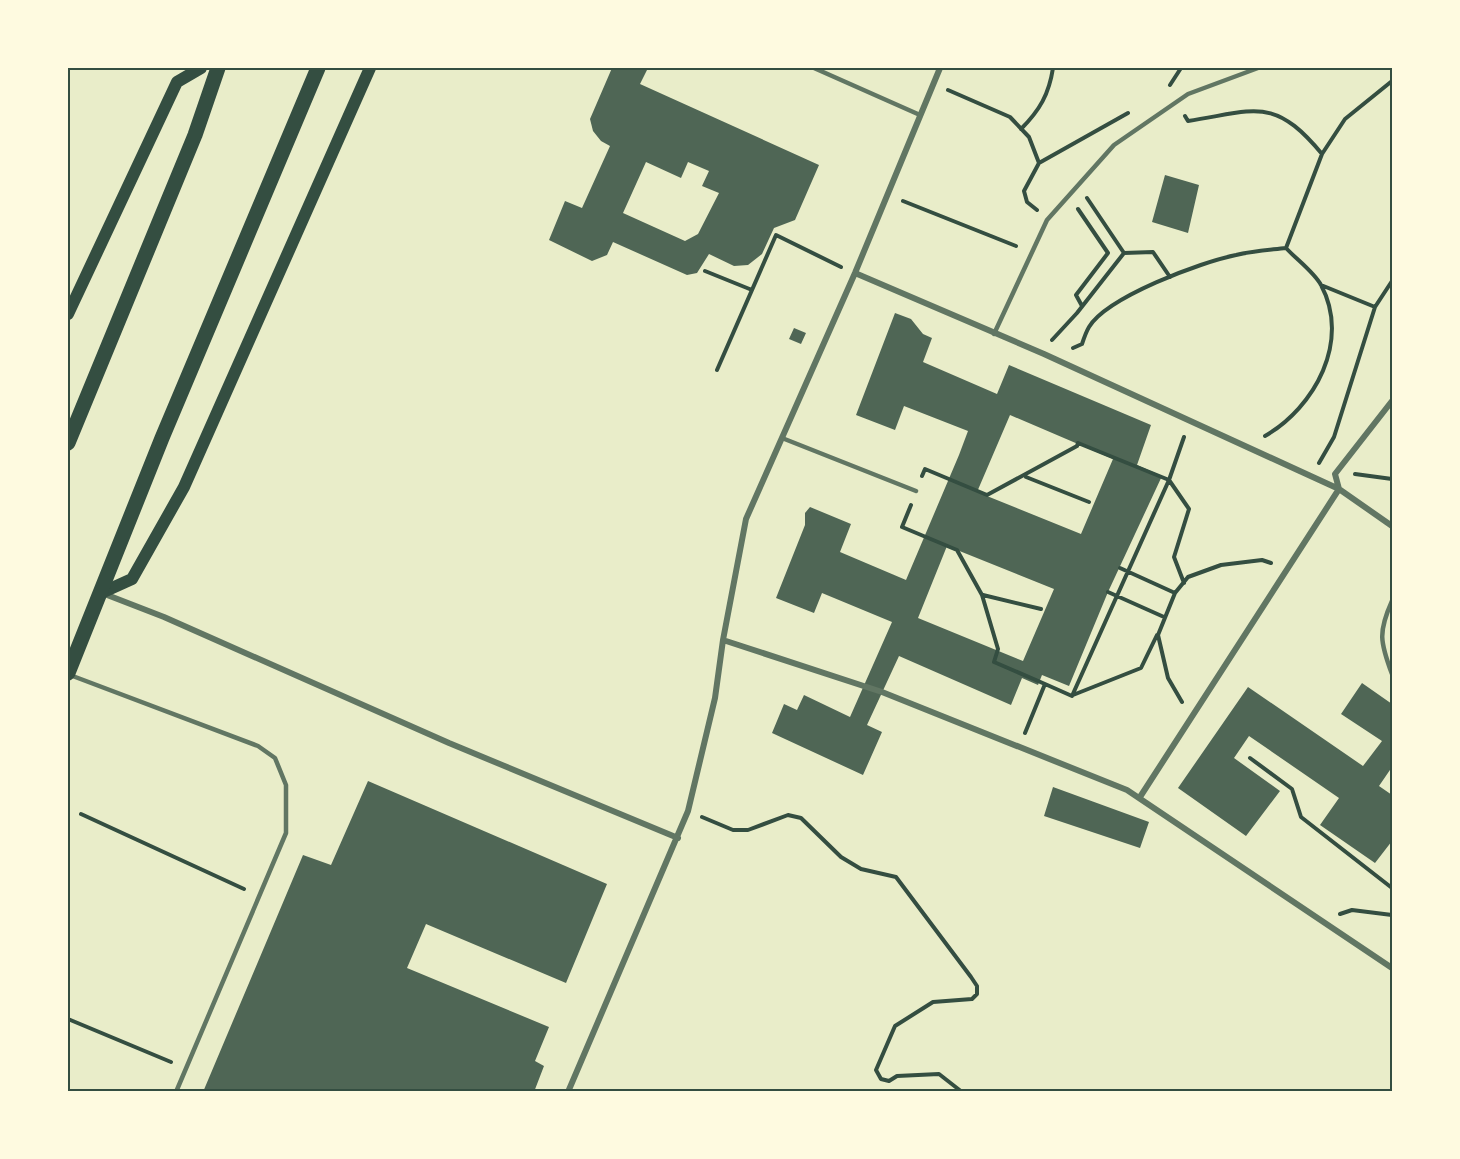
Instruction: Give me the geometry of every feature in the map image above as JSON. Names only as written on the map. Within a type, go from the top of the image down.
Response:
[{"type":"main road","points":[[68,314],[177,82],[201,68]]},
{"type":"main road","points":[[68,443],[195,135],[218,68]]},
{"type":"main road","points":[[68,674],[162,438],[318,68]]},
{"type":"main road","points":[[101,593],[132,579],[184,487],[370,68]]},
{"type":"street","points":[[568,1092],[688,811],[715,698],[723,640],[746,519],[855,273],[940,68]]},
{"type":"street","points":[[855,273],[1044,354],[1339,489],[1392,525]]},
{"type":"street","points":[[1140,797],[1339,489],[1335,474],[1392,401]]},
{"type":"street","points":[[101,593],[164,617],[449,743],[678,838]]},
{"type":"street","points":[[723,640],[882,692],[1140,797],[1392,968]]},
{"type":"lane","points":[[814,68],[920,115]]},
{"type":"lane","points":[[994,334],[1047,220],[1114,145],[1188,94],[1258,68]]},
{"type":"lane","points":[[782,438],[916,491]]},
{"type":"lane","points":[[1392,601],[1383,622],[1381,644],[1392,674]]},
{"type":"lane","points":[[68,674],[258,746],[275,758],[286,785],[286,833],[176,1092]]},
{"type":"path","points":[[1021,129],[1040,110],[1050,88],[1053,68]]},
{"type":"path","points":[[1286,248],[1322,154],[1345,119],[1392,81]]},
{"type":"path","points":[[933,83],[1010,117],[1029,137],[1039,163]]},
{"type":"path","points":[[1176,103],[1188,121],[1254,109],[1278,114],[1311,140],[1322,154]]},
{"type":"path","points":[[1047,220],[1027,202],[1024,191],[1039,163],[1138,107]]},
{"type":"path","points":[[1078,185],[1124,253]]},
{"type":"path","points":[[887,194],[1031,252]]},
{"type":"path","points":[[1069,196],[1108,252],[1076,295],[1082,306]]},
{"type":"path","points":[[717,370],[776,236],[855,273]]},
{"type":"path","points":[[1066,351],[1082,344],[1090,325],[1112,306],[1170,277],[1201,264],[1236,254],[1286,248]]},
{"type":"path","points":[[1286,248],[1320,284],[1375,307]]},
{"type":"path","points":[[1044,354],[1049,343],[1124,253],[1153,252],[1162,261],[1170,277]]},
{"type":"path","points":[[705,271],[752,290]]},
{"type":"path","points":[[1317,465],[1334,437],[1375,307],[1392,281]]},
{"type":"path","points":[[1262,438],[1278,429],[1297,410],[1321,377],[1329,353],[1332,329],[1320,284]]},
{"type":"path","points":[[1072,696],[1169,480],[1191,421]]},
{"type":"path","points":[[1184,583],[1174,557],[1189,508],[1169,480],[1078,443],[1077,446],[1025,477],[987,495],[925,469],[902,527],[957,550],[982,595],[998,649],[994,662],[1072,696],[1141,668],[1158,635],[1175,593],[1184,583],[1188,578],[1221,565],[1262,560],[1289,567]]},
{"type":"path","points":[[1339,489],[1353,474],[1392,479]]},
{"type":"path","points":[[1025,477],[1089,502]]},
{"type":"path","points":[[1120,568],[1175,593]]},
{"type":"path","points":[[1108,592],[1164,617]]},
{"type":"path","points":[[982,595],[1041,609]]},
{"type":"path","points":[[1158,635],[1168,678],[1191,718]]},
{"type":"path","points":[[1019,747],[1045,684]]},
{"type":"path","points":[[1250,758],[1292,789],[1301,817],[1392,888]]},
{"type":"path","points":[[688,811],[733,830],[748,830],[788,815],[801,818],[841,857],[861,869],[896,877],[972,977],[977,986],[977,994],[972,999],[933,1002],[895,1026],[876,1070],[880,1079],[889,1081],[897,1076],[939,1074],[962,1092]]},
{"type":"path","points":[[81,814],[249,891]]},
{"type":"path","points":[[1323,920],[1352,910],[1392,915]]},
{"type":"path","points":[[68,1019],[176,1065]]},
{"type":"building","points":[[612,68],[648,68],[640,84],[819,165],[795,220],[774,228],[762,254],[748,265],[734,266],[709,254],[697,273],[687,275],[613,242],[607,255],[592,261],[549,240],[565,201],[582,208],[610,146],[601,141],[593,131],[590,119]],"holes":[[[646,162],[681,178],[688,162],[709,171],[702,186],[719,193],[698,234],[685,241],[623,213]]]},
{"type":"building","points":[[1165,175],[1199,185],[1188,233],[1152,222]]},
{"type":"building","points":[[895,313],[911,319],[923,334],[932,338],[923,362],[997,394],[1009,365],[1151,425],[1137,465],[1162,476],[1108,592],[1069,686],[1042,675],[1038,685],[1022,678],[1011,705],[899,656],[867,725],[882,732],[863,775],[772,733],[784,704],[797,710],[804,695],[850,717],[892,622],[822,593],[814,613],[776,598],[805,525],[805,513],[810,507],[851,524],[840,552],[906,580],[968,431],[904,406],[895,430],[856,415]],"holes":[[[1010,415],[1113,459],[1081,534],[977,492]],[[947,546],[1054,589],[1023,661],[918,618]]]},
{"type":"building","points":[[794,328],[806,333],[801,344],[789,339]]},
{"type":"building","points":[[1362,683],[1392,704],[1392,767],[1379,786],[1392,795],[1392,841],[1375,863],[1320,825],[1339,798],[1249,736],[1234,758],[1280,791],[1246,836],[1178,788],[1248,687],[1363,766],[1382,741],[1341,714]]},
{"type":"building","points":[[368,781],[607,884],[566,983],[426,924],[407,968],[549,1027],[535,1061],[544,1066],[534,1092],[203,1092],[303,855],[331,865]]},
{"type":"building","points":[[1053,787],[1149,822],[1140,848],[1044,816]]}]
